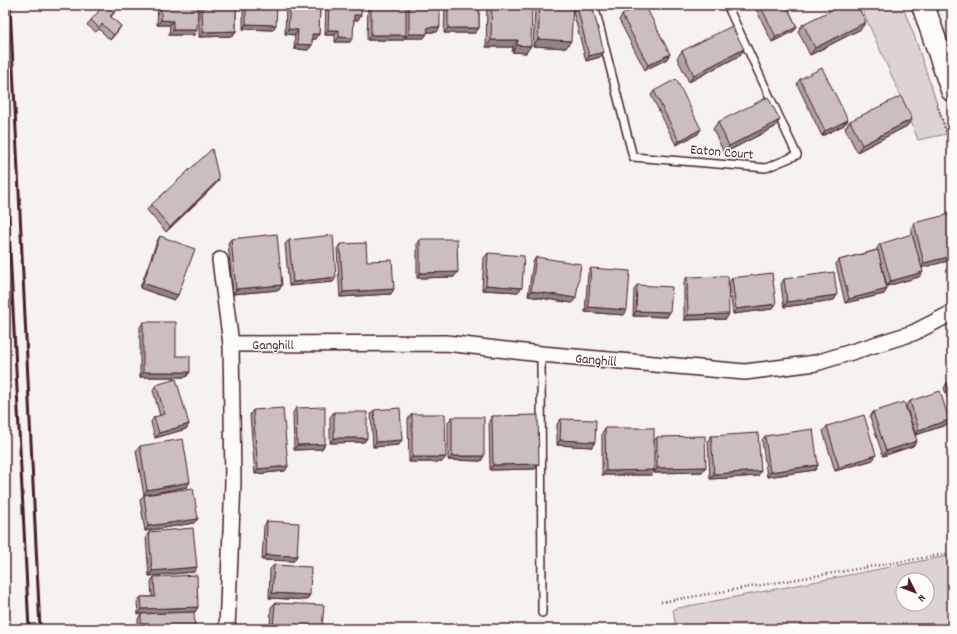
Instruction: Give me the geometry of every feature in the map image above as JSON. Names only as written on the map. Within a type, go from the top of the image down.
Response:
[{"type":"main road","points":[[923,5],[952,90]]},
{"type":"street","points":[[220,260],[231,344],[233,482],[227,629]]},
{"type":"street","name":"Ganghill","points":[[231,344],[446,343],[541,354],[745,372],[816,363],[913,333],[952,313]]},
{"type":"lane","name":"Eaton Court","points":[[594,5],[633,157],[766,168],[797,155],[727,5]]},
{"type":"lane","points":[[541,354],[542,613]]},
{"type":"path","points":[[661,602],[952,553]]},
{"type":"shaded area","points":[[860,5],[902,5],[915,38],[947,134],[918,140],[903,101]]},
{"type":"shaded area","points":[[952,555],[952,629],[676,629],[673,609]]},
{"type":"building","points":[[104,5],[116,5],[119,7],[110,16],[121,26],[114,35],[102,24],[99,28],[91,20]]},
{"type":"building","points":[[161,5],[198,5],[197,30],[173,30],[173,21],[161,20]]},
{"type":"building","points":[[202,5],[236,5],[236,31],[203,32]]},
{"type":"building","points":[[246,5],[277,5],[276,25],[246,24]]},
{"type":"building","points":[[290,5],[320,5],[319,34],[312,34],[312,45],[297,44],[298,30],[288,29]]},
{"type":"building","points":[[329,5],[361,5],[361,15],[354,15],[353,38],[339,37],[339,30],[328,30]]},
{"type":"building","points":[[371,5],[406,5],[406,35],[371,35]]},
{"type":"building","points":[[409,5],[440,5],[440,27],[428,27],[427,34],[409,34]]},
{"type":"building","points":[[448,5],[479,5],[479,28],[448,28]]},
{"type":"building","points":[[492,5],[532,5],[531,46],[517,45],[518,40],[491,40]]},
{"type":"building","points":[[540,5],[573,5],[571,41],[538,39]]},
{"type":"building","points":[[592,5],[604,52],[589,56],[577,6]]},
{"type":"building","points":[[641,5],[645,5],[670,54],[648,65],[622,15]]},
{"type":"building","points":[[760,5],[786,5],[797,27],[776,37]]},
{"type":"building","points":[[842,5],[857,5],[866,22],[815,48],[803,24]]},
{"type":"building","points":[[732,26],[744,49],[694,75],[682,51]]},
{"type":"building","points":[[822,68],[848,120],[825,131],[800,79]]},
{"type":"building","points":[[676,79],[701,129],[679,141],[654,91]]},
{"type":"building","points":[[901,96],[912,119],[862,145],[850,121]]},
{"type":"building","points":[[768,97],[780,120],[729,146],[718,122]]},
{"type":"building","points":[[212,149],[219,179],[170,227],[151,205]]},
{"type":"building","points":[[950,214],[952,223],[952,256],[924,263],[914,223]]},
{"type":"building","points":[[277,234],[282,285],[236,289],[231,239]]},
{"type":"building","points":[[912,234],[923,272],[891,281],[880,244]]},
{"type":"building","points":[[333,235],[336,277],[293,282],[289,240]]},
{"type":"building","points":[[160,236],[195,249],[178,295],[143,283]]},
{"type":"building","points":[[420,239],[457,239],[458,272],[420,273]]},
{"type":"building","points":[[366,243],[367,261],[392,260],[394,289],[343,292],[340,244]]},
{"type":"building","points":[[878,250],[887,289],[849,299],[839,260]]},
{"type":"building","points":[[488,253],[524,256],[522,288],[486,285]]},
{"type":"building","points":[[536,257],[581,264],[576,298],[531,291]]},
{"type":"building","points":[[591,268],[630,271],[627,310],[588,307]]},
{"type":"building","points":[[834,272],[837,295],[787,302],[784,279]]},
{"type":"building","points":[[772,273],[776,304],[736,309],[732,278]]},
{"type":"building","points":[[728,276],[729,314],[688,315],[687,277]]},
{"type":"building","points":[[637,285],[672,287],[670,312],[636,311]]},
{"type":"building","points":[[143,322],[176,322],[176,356],[190,356],[190,372],[143,372]]},
{"type":"building","points":[[176,379],[189,424],[159,433],[154,417],[165,414],[156,385]]},
{"type":"building","points":[[952,382],[952,397],[947,383]]},
{"type":"building","points":[[940,391],[949,420],[919,430],[910,401]]},
{"type":"building","points":[[904,402],[917,441],[886,451],[873,412]]},
{"type":"building","points":[[325,407],[325,444],[297,445],[296,408]]},
{"type":"building","points":[[283,408],[288,466],[258,469],[253,410]]},
{"type":"building","points":[[400,408],[402,440],[376,442],[374,410]]},
{"type":"building","points":[[334,412],[367,412],[367,438],[334,438]]},
{"type":"building","points":[[412,414],[445,414],[446,457],[412,457]]},
{"type":"building","points":[[538,415],[539,464],[493,465],[492,416]]},
{"type":"building","points":[[864,415],[876,455],[839,467],[827,426]]},
{"type":"building","points":[[452,417],[484,417],[484,456],[452,456]]},
{"type":"building","points":[[561,419],[596,420],[595,442],[560,440]]},
{"type":"building","points":[[605,428],[654,428],[654,470],[606,471]]},
{"type":"building","points":[[813,429],[818,465],[770,472],[765,436]]},
{"type":"building","points":[[758,433],[761,471],[714,474],[711,436]]},
{"type":"building","points":[[705,436],[706,467],[657,468],[657,437]]},
{"type":"building","points":[[183,439],[190,482],[147,490],[140,446]]},
{"type":"building","points":[[193,488],[198,519],[148,526],[144,495]]},
{"type":"building","points":[[267,521],[299,523],[297,556],[266,555]]},
{"type":"building","points":[[193,528],[197,567],[152,571],[149,532]]},
{"type":"building","points":[[274,565],[311,567],[310,595],[272,593]]},
{"type":"building","points":[[197,575],[198,607],[142,609],[141,597],[155,597],[154,577]]},
{"type":"building","points":[[275,603],[324,605],[322,629],[273,629]]},
{"type":"building","points":[[194,612],[195,629],[141,629],[141,614]]},
{"type":"railway","points":[[10,5],[40,629]]},
{"type":"railway","points":[[5,150],[29,629]]}]
